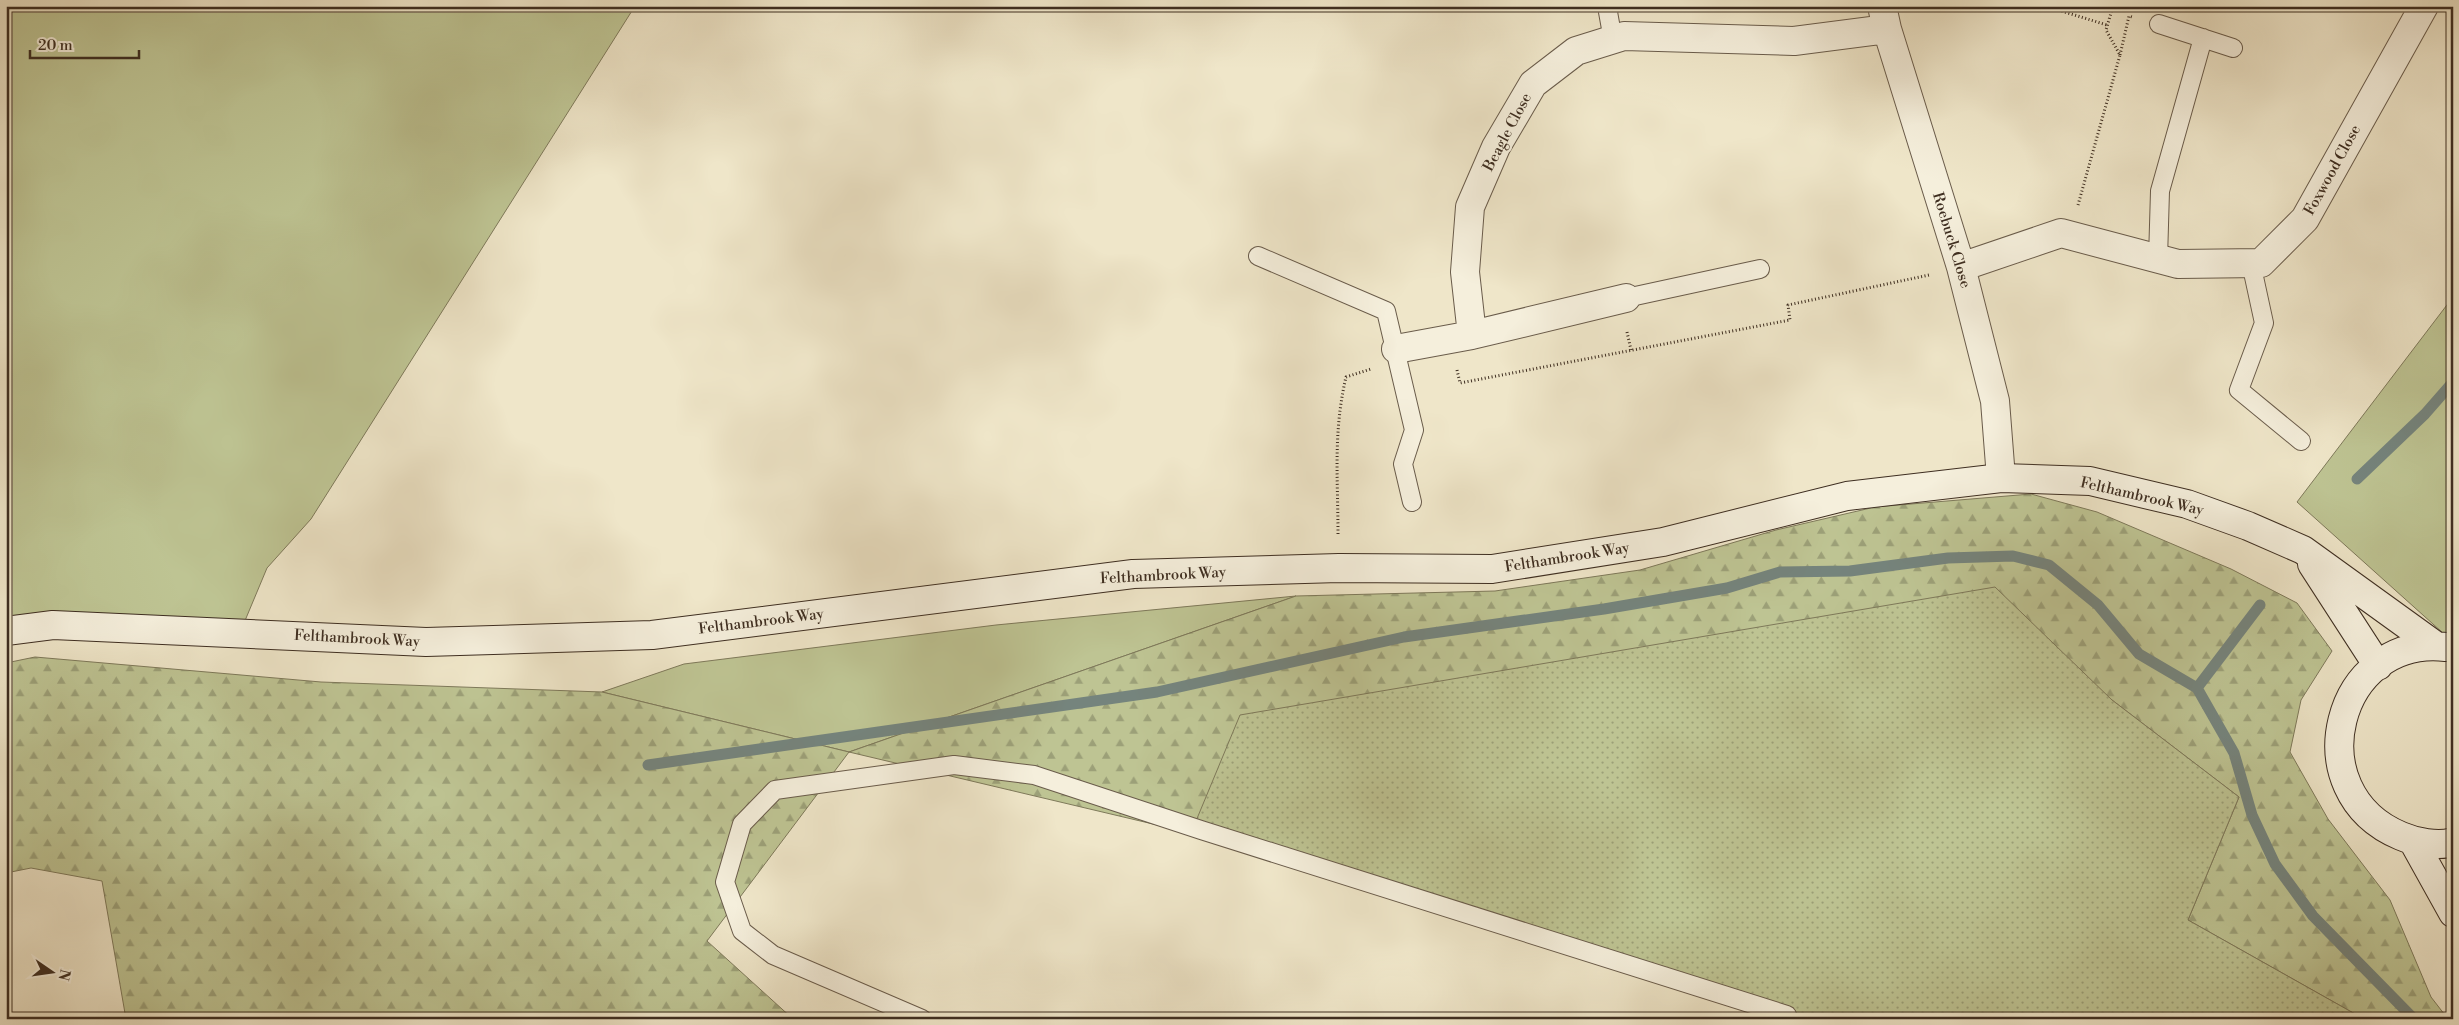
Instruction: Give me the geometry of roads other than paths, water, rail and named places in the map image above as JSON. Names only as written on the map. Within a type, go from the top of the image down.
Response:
[{"type":"street","name":"Foxwood Close","points":[[1962,267],[2061,233],[2178,264],[2260,263],[2305,219],[2424,6]]},
{"type":"street","name":"Beagle Close","points":[[1461,337],[1470,208],[1496,147],[1533,84],[1576,51],[1624,36],[1794,41],[1885,18]]},
{"type":"street","name":"Roebuck Close","points":[[1885,18],[1962,267],[1995,400],[2001,478]]},
{"type":"street","points":[[1398,357],[1461,337],[1626,298]]},
{"type":"street","name":"Felthambrook Way","points":[[6,631],[52,625],[426,642],[652,635],[1133,574],[1339,568],[1492,569],[1663,542],[1847,496],[2001,478],[2090,481],[2187,504],[2248,526],[2304,550],[2444,647]]},
{"type":"street","points":[[2304,550],[2378,666]]},
{"type":"street","points":[[2444,647],[2411,649],[2382,662],[2358,684],[2343,712],[2338,744],[2342,776],[2357,804],[2383,829],[2413,841],[2453,842]]},
{"type":"street","points":[[2413,841],[2453,912]]},
{"type":"lane","points":[[1610,6],[1608,12],[1613,40]]},
{"type":"lane","points":[[2159,24],[2233,48]]},
{"type":"lane","points":[[2158,258],[2160,191],[2202,38]]},
{"type":"lane","points":[[1258,256],[1386,311],[1414,430],[1403,464],[1412,502]]},
{"type":"lane","points":[[2251,263],[2264,323],[2239,390],[2301,441]]},
{"type":"lane","points":[[1626,298],[1760,269]]},
{"type":"lane","points":[[922,1019],[773,954],[742,931],[724,882],[742,824],[775,790],[954,765],[1034,774],[1201,830],[1791,1017]]},
{"type":"waterway","points":[[2357,479],[2425,414],[2453,382]]},
{"type":"waterway","points":[[648,765],[1157,692],[1404,637],[1604,609],[1727,588],[1780,572],[1850,571],[1948,558],[2013,556],[2049,565],[2098,605],[2139,654],[2197,688],[2260,605]]},
{"type":"waterway","points":[[2197,688],[2234,753],[2252,815],[2275,864],[2313,916],[2414,1019]]}]
